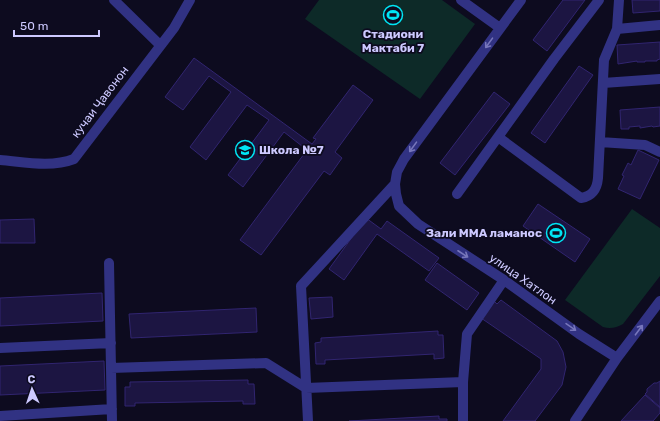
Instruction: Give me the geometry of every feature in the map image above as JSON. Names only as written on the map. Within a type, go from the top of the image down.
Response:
[{"type":"street","points":[[114,0],[160,45]]},
{"type":"street","name":"кучаи Ҷавонон","points":[[0,160],[53,164],[74,159],[174,28],[190,0]]},
{"type":"street","points":[[461,0],[500,28]]},
{"type":"street","name":"улица Хатлон","points":[[521,0],[404,159],[397,172],[395,184],[400,206],[418,224],[504,280],[579,334],[617,358]]},
{"type":"street","points":[[457,194],[554,59],[599,0]]},
{"type":"street","points":[[498,137],[581,198],[590,196],[597,185],[604,60],[617,29],[619,0]]},
{"type":"street","points":[[617,29],[660,26]]},
{"type":"street","points":[[603,83],[660,79]]},
{"type":"street","points":[[600,142],[645,145],[660,152]]},
{"type":"street","points":[[308,421],[301,286],[395,184]]},
{"type":"street","points":[[109,263],[112,421]]},
{"type":"street","points":[[463,421],[463,382],[467,334],[504,280]]},
{"type":"street","points":[[575,421],[617,358],[660,301]]},
{"type":"street","points":[[0,348],[111,343]]},
{"type":"street","points":[[111,368],[266,363],[306,388],[463,382]]},
{"type":"street","points":[[0,416],[112,409]]},
{"type":"green space","points":[[319,0],[442,0],[475,24],[420,99],[305,19]]},
{"type":"green space","points":[[632,209],[660,228],[660,276],[623,324],[613,328],[606,328],[565,300]]},
{"type":"building","points":[[563,0],[585,0],[547,51],[533,40]]},
{"type":"building","points":[[632,0],[660,0],[660,11],[633,13]]},
{"type":"building","points":[[660,42],[660,59],[657,61],[637,61],[618,64],[617,45]]},
{"type":"building","points":[[194,58],[312,144],[316,139],[313,138],[353,85],[373,100],[335,152],[342,158],[330,175],[324,171],[261,255],[240,240],[307,150],[284,132],[243,187],[228,175],[269,120],[247,105],[206,160],[190,147],[231,92],[209,76],[183,110],[165,97]]},
{"type":"building","points":[[579,66],[593,75],[545,143],[531,133]]},
{"type":"building","points":[[494,92],[510,104],[455,175],[440,163]]},
{"type":"building","points":[[660,107],[660,126],[640,128],[640,126],[629,127],[629,129],[621,129],[620,110]]},
{"type":"building","points":[[638,150],[659,160],[640,199],[618,189],[624,176],[622,175],[628,163],[631,165]]},
{"type":"building","points":[[538,204],[590,239],[575,262],[523,226]]},
{"type":"building","points":[[366,218],[381,229],[387,221],[439,258],[429,271],[377,234],[344,280],[329,269]]},
{"type":"building","points":[[34,219],[35,243],[0,243],[0,220]]},
{"type":"building","points":[[437,263],[479,293],[467,310],[425,280]]},
{"type":"building","points":[[102,293],[103,321],[0,326],[0,298]]},
{"type":"building","points":[[332,297],[333,317],[311,319],[309,298]]},
{"type":"building","points":[[501,300],[557,341],[563,352],[566,367],[562,385],[535,421],[503,421],[541,369],[541,359],[481,318],[494,301],[497,304]]},
{"type":"building","points":[[256,308],[257,332],[131,338],[129,314]]},
{"type":"building","points":[[438,331],[438,335],[443,335],[444,358],[434,359],[434,354],[325,360],[325,364],[316,364],[315,343],[321,342],[321,338]]},
{"type":"building","points":[[104,361],[105,390],[0,395],[0,366]]},
{"type":"building","points":[[248,380],[248,384],[254,384],[255,404],[243,404],[243,401],[135,403],[135,406],[125,406],[125,387],[130,387],[130,382]]},
{"type":"building","points":[[660,381],[660,407],[645,394],[647,389],[654,383]]},
{"type":"building","points":[[645,395],[660,408],[660,413],[653,421],[621,421]]},
{"type":"building","points":[[439,416],[439,419],[447,419],[447,421],[349,421]]},
{"type":"place","name":"Стадиони Мактаби 7","points":[[393,15]]},
{"type":"place","name":"Школа №7","points":[[245,150]]},
{"type":"place","name":"Зали MMA ламанос","points":[[556,233]]}]
